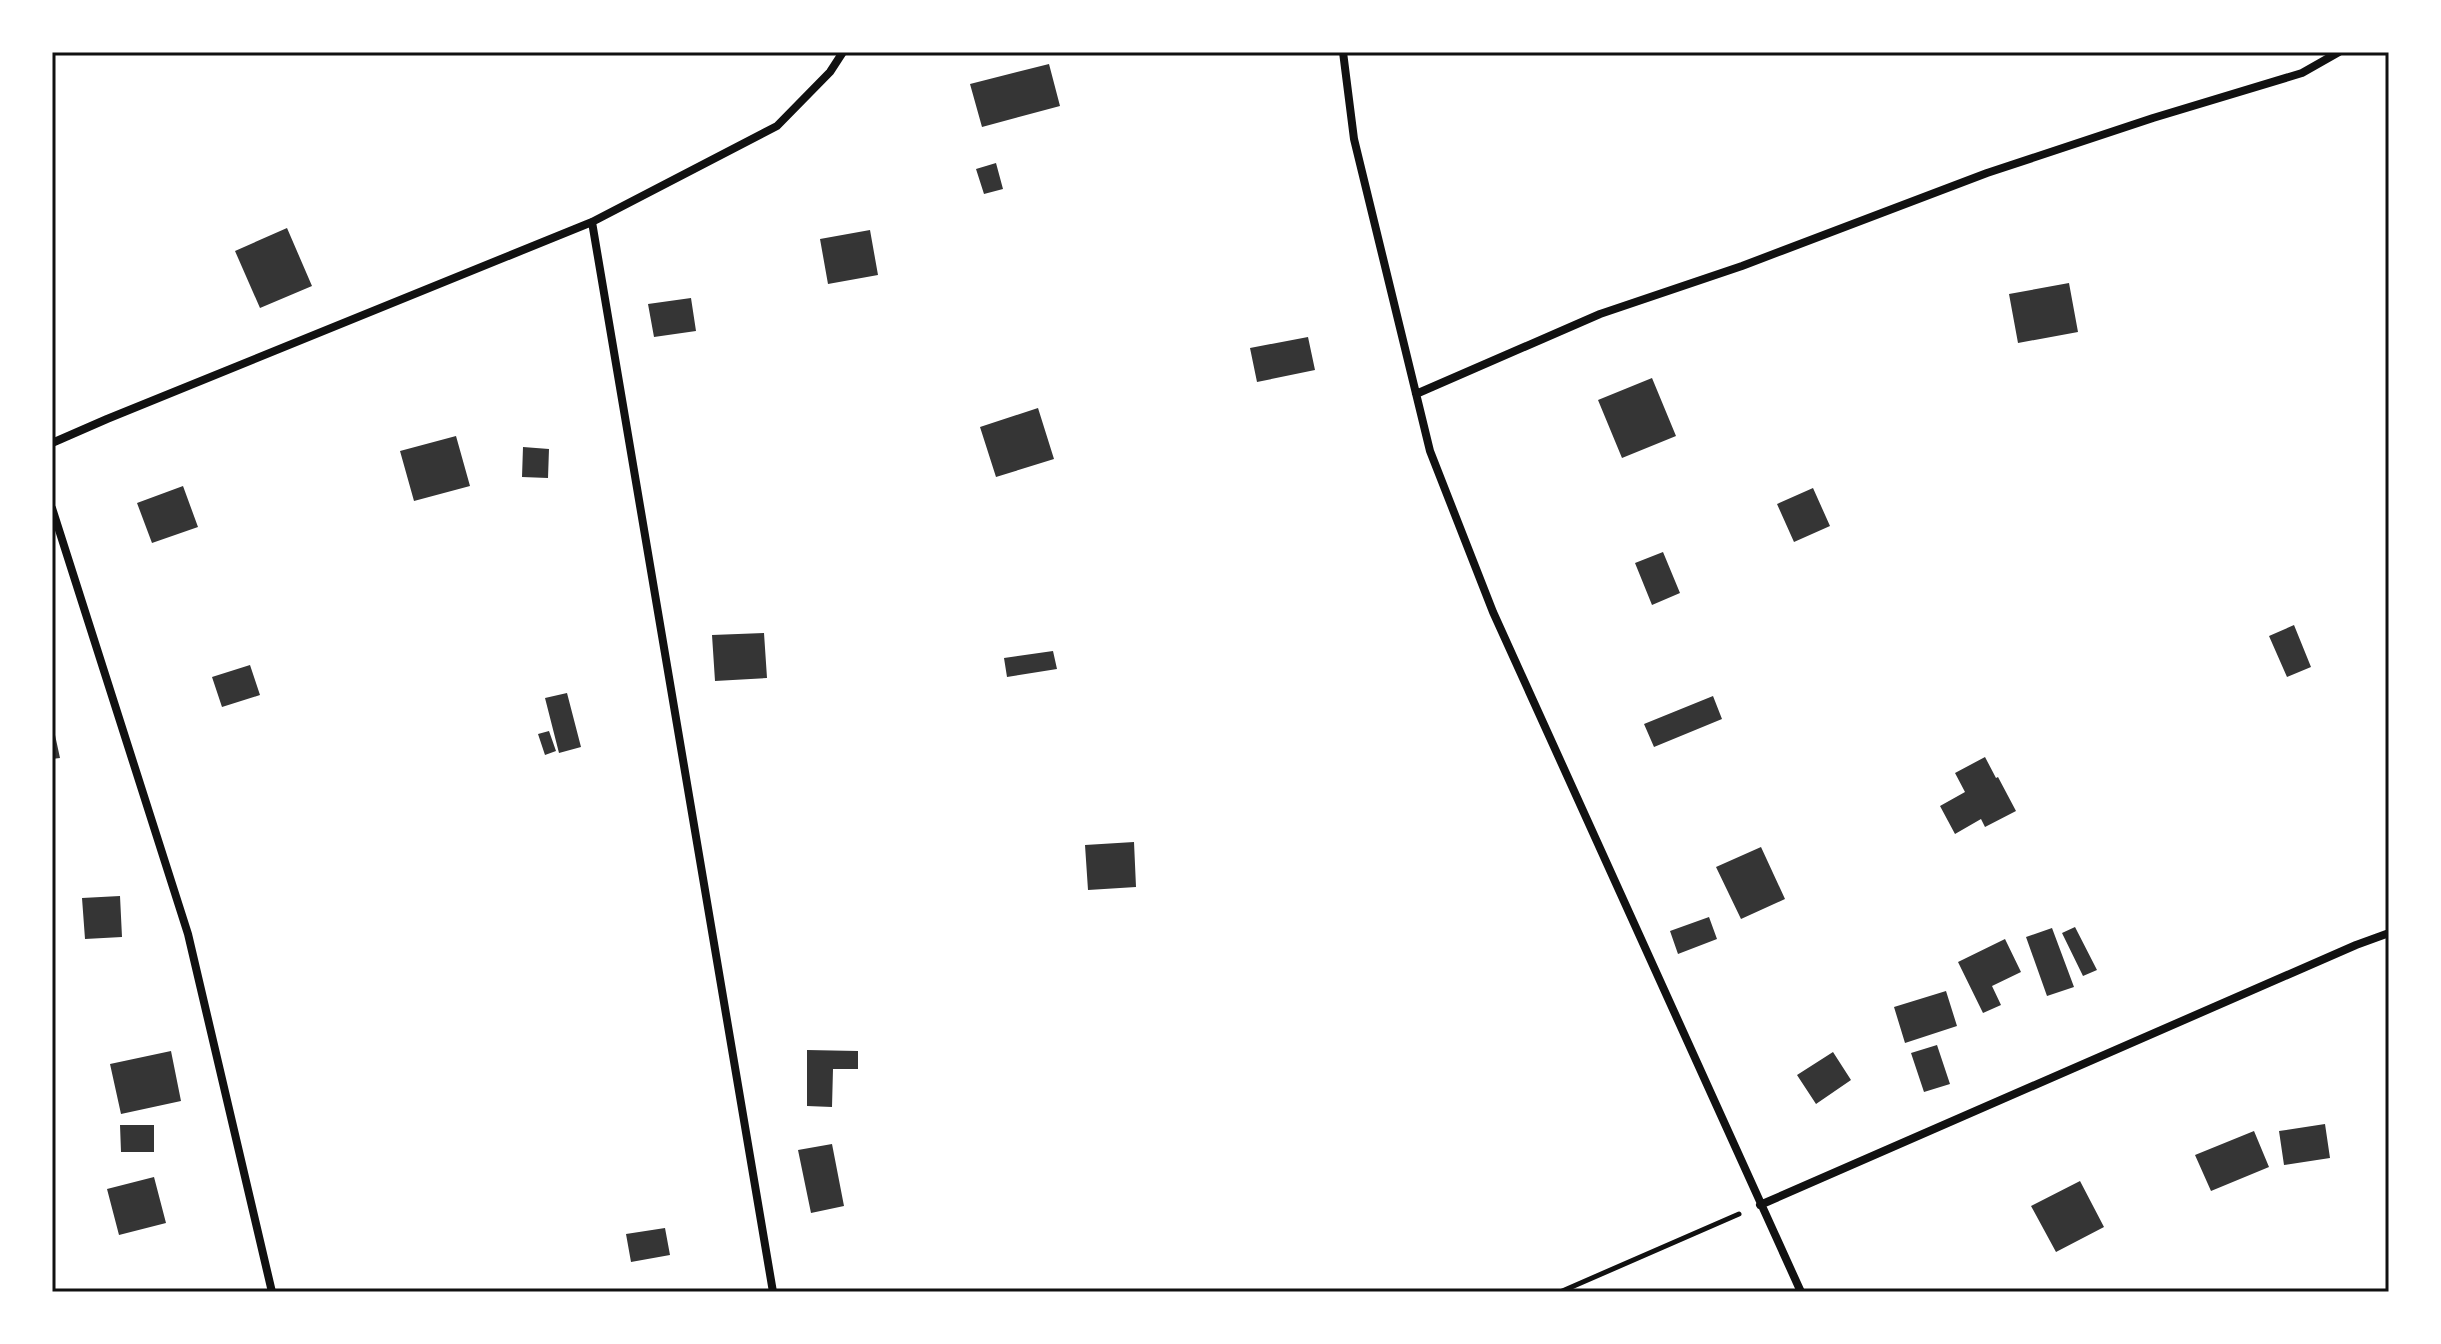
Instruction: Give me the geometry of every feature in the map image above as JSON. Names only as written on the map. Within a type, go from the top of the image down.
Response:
[{"type":"street","points":[[52,443],[592,222],[777,126],[830,72],[843,52]]},
{"type":"street","points":[[1343,52],[1354,139],[1430,451],[1493,612],[1801,1292]]},
{"type":"street","points":[[1416,394],[1600,314],[1742,266],[1987,173],[2302,73],[2339,52]]},
{"type":"street","points":[[592,222],[773,1292]]},
{"type":"street","points":[[52,508],[188,934],[272,1292]]},
{"type":"street","points":[[1760,1205],[2389,933]]},
{"type":"path","points":[[1560,1292],[1760,1205]]},
{"type":"building","points":[[1049,64],[1060,106],[982,127],[970,84]]},
{"type":"building","points":[[996,163],[1003,189],[984,194],[976,169]]},
{"type":"building","points":[[287,228],[312,286],[260,308],[235,251]]},
{"type":"building","points":[[870,230],[878,275],[828,284],[820,239]]},
{"type":"building","points":[[2069,283],[2078,332],[2018,343],[2009,294]]},
{"type":"building","points":[[691,298],[696,331],[654,337],[648,304]]},
{"type":"building","points":[[1308,337],[1315,370],[1257,382],[1250,348]]},
{"type":"building","points":[[1652,378],[1676,436],[1622,458],[1598,400]]},
{"type":"building","points":[[1038,408],[1054,459],[996,477],[980,427]]},
{"type":"building","points":[[456,436],[470,486],[414,501],[400,451]]},
{"type":"building","points":[[523,447],[549,449],[548,478],[522,477]]},
{"type":"building","points":[[183,486],[198,527],[152,543],[137,503]]},
{"type":"building","points":[[1813,488],[1830,526],[1794,542],[1777,504]]},
{"type":"building","points":[[1663,552],[1680,593],[1652,605],[1635,563]]},
{"type":"building","points":[[2294,625],[2311,667],[2287,677],[2269,636]]},
{"type":"building","points":[[764,633],[767,678],[715,681],[712,635]]},
{"type":"building","points":[[1053,651],[1057,669],[1007,677],[1004,658]]},
{"type":"building","points":[[250,665],[260,695],[222,707],[212,677]]},
{"type":"building","points":[[567,693],[581,747],[559,753],[545,698]]},
{"type":"building","points":[[1713,696],[1722,719],[1654,747],[1644,724]]},
{"type":"building","points":[[52,721],[60,758],[52,759]]},
{"type":"building","points":[[549,731],[556,751],[545,755],[538,734]]},
{"type":"building","points":[[1985,757],[2016,811],[1985,827],[1981,819],[1955,834],[1940,806],[1965,792],[1955,773]]},
{"type":"building","points":[[1134,842],[1136,887],[1088,890],[1085,845]]},
{"type":"building","points":[[1761,847],[1785,899],[1741,919],[1716,867]]},
{"type":"building","points":[[120,896],[122,937],[85,939],[82,898]]},
{"type":"building","points":[[1709,917],[1717,939],[1678,954],[1670,931]]},
{"type":"building","points":[[2075,927],[2097,970],[2083,976],[2062,933]]},
{"type":"building","points":[[2052,928],[2074,987],[2047,996],[2026,937]]},
{"type":"building","points":[[2005,939],[2021,972],[1992,986],[2001,1005],[1983,1013],[1958,962]]},
{"type":"building","points":[[1946,991],[1957,1026],[1905,1043],[1894,1007]]},
{"type":"building","points":[[1937,1045],[1950,1084],[1924,1092],[1911,1053]]},
{"type":"building","points":[[807,1050],[858,1051],[858,1069],[833,1069],[832,1107],[807,1106]]},
{"type":"building","points":[[171,1051],[181,1101],[121,1114],[110,1064]]},
{"type":"building","points":[[1833,1052],[1851,1080],[1816,1104],[1797,1075]]},
{"type":"building","points":[[2325,1124],[2330,1158],[2284,1165],[2279,1131]]},
{"type":"building","points":[[120,1125],[154,1125],[154,1152],[121,1152]]},
{"type":"building","points":[[2254,1131],[2269,1167],[2211,1191],[2195,1155]]},
{"type":"building","points":[[832,1144],[844,1206],[811,1213],[798,1150]]},
{"type":"building","points":[[154,1177],[166,1223],[119,1235],[107,1189]]},
{"type":"building","points":[[2080,1181],[2104,1227],[2056,1252],[2031,1206]]},
{"type":"building","points":[[665,1228],[670,1255],[631,1262],[626,1234]]}]
